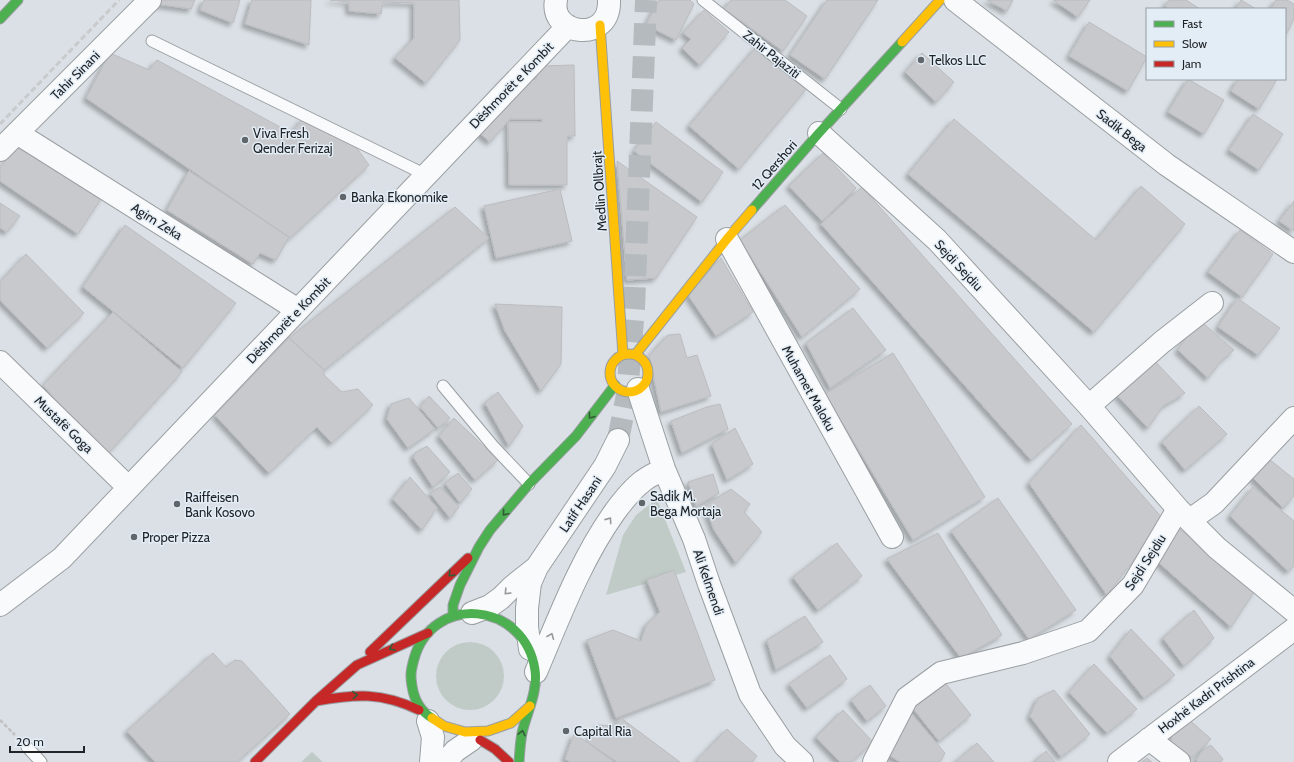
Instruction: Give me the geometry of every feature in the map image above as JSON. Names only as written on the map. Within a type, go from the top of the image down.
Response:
[{"type":"main road","points":[[0,19],[18,0]]},
{"type":"main road","name":"12 Qershori","points":[[635,355],[727,239],[819,133],[940,0]]},
{"type":"main road","name":"Medlin Ollbrajt","points":[[600,25],[623,355]]},
{"type":"main road","points":[[623,355],[635,355],[641,358],[645,363],[647,368],[646,381],[638,389],[626,391],[615,385],[610,375],[611,368],[613,362],[623,355]]},
{"type":"main road","points":[[463,615],[453,605],[460,585],[478,547],[490,530],[529,484],[576,436],[615,385]]},
{"type":"main road","points":[[255,762],[478,547]]},
{"type":"main road","points":[[424,715],[413,697],[410,684],[410,670],[413,656],[419,644],[428,633],[438,624],[463,615],[490,615],[507,622],[520,634],[530,649],[536,672],[535,689],[522,733],[519,762]]},
{"type":"main road","points":[[357,665],[428,633]]},
{"type":"main road","points":[[316,702],[347,696],[365,695],[386,697],[406,703],[424,715],[440,731],[455,738],[475,740],[490,738],[509,729],[530,706]]},
{"type":"main road","points":[[475,740],[495,749],[509,762]]},
{"type":"street","name":"Tahir Sinani","points":[[0,150],[150,0]]},
{"type":"street","points":[[556,0],[557,12],[561,20],[575,30],[584,31],[600,25],[606,17],[609,7],[609,0]]},
{"type":"street","name":"Sadik Bega","points":[[955,0],[1167,165],[1294,252]]},
{"type":"street","name":"Dëshmorët e Kombit","points":[[0,605],[62,558],[568,26]]},
{"type":"street","name":"Agim Zeka","points":[[17,133],[298,310]]},
{"type":"street","name":"Sejdi Sejdiu","points":[[819,133],[937,240],[1089,406],[1184,515],[1216,548],[1294,611]]},
{"type":"street","name":"Muhamet Maloku","points":[[727,239],[892,537]]},
{"type":"street","points":[[1089,406],[1162,342],[1212,303]]},
{"type":"street","name":"Mustafë Goga","points":[[0,362],[128,487]]},
{"type":"street","name":"Ali Kelmendi","points":[[638,389],[664,469],[694,539],[750,694],[785,746],[802,762]]},
{"type":"street","name":"Sejdi Sejdiu","points":[[874,762],[907,698],[941,673],[1023,653],[1088,631],[1133,585],[1184,515],[1214,503],[1294,418]]},
{"type":"street","name":"Latif Hasani","points":[[530,649],[526,627],[530,583],[537,567],[605,466],[618,440]]},
{"type":"street","points":[[536,672],[564,606],[591,550],[606,525],[624,500],[642,481],[664,469]]},
{"type":"street","name":"Latif Hasani","points":[[463,615],[490,606],[537,567]]},
{"type":"street","name":"Hoxhë Kadri Prishtina","points":[[1119,762],[1294,629]]},
{"type":"street","points":[[424,715],[433,737],[431,762]]},
{"type":"street","points":[[1149,739],[1179,762]]},
{"type":"street","points":[[446,762],[454,751],[475,740]]},
{"type":"lane","name":"Zahir Pajaziti","points":[[703,0],[841,109]]},
{"type":"lane","points":[[152,41],[426,175]]},
{"type":"lane","points":[[443,386],[493,446],[529,484]]},
{"type":"lane","points":[[27,747],[41,762]]},
{"type":"shaded area","points":[[657,499],[686,572],[606,595],[623,535],[636,515]]},
{"type":"shaded area","points":[[470,642],[483,644],[494,652],[502,663],[504,676],[502,689],[494,700],[483,708],[470,710],[457,708],[446,700],[438,689],[436,676],[438,663],[446,652],[457,644]]},
{"type":"shaded area","points":[[312,752],[323,762],[301,762]]},
{"type":"building","points":[[160,0],[195,0],[191,9],[156,4]]},
{"type":"building","points":[[204,0],[240,0],[233,23],[200,10]]},
{"type":"building","points":[[252,0],[311,0],[309,45],[245,24]]},
{"type":"building","points":[[330,0],[459,0],[460,40],[426,83],[395,58],[414,38],[414,3],[383,2],[381,14],[349,11],[349,2]]},
{"type":"building","points":[[659,0],[690,0],[694,4],[676,40],[646,25]]},
{"type":"building","points":[[731,0],[785,0],[807,16],[783,51],[724,9]]},
{"type":"building","points":[[827,0],[878,0],[825,79],[790,55]]},
{"type":"building","points":[[987,0],[1013,0],[1007,11]]},
{"type":"building","points":[[1053,0],[1090,0],[1078,17]]},
{"type":"building","points":[[1169,0],[1186,0],[1198,8],[1168,8],[1165,6]]},
{"type":"building","points":[[1241,0],[1254,8],[1237,8]]},
{"type":"building","points":[[1276,0],[1287,0],[1294,4],[1294,19],[1287,33],[1286,8],[1272,8]]},
{"type":"building","points":[[704,10],[729,32],[700,65],[682,48],[691,39],[683,33]]},
{"type":"building","points":[[1089,22],[1146,56],[1146,59],[1128,91],[1069,56]]},
{"type":"building","points":[[757,46],[807,88],[739,169],[689,126]]},
{"type":"building","name":"Viva Fresh Qender Ferizaj","points":[[110,53],[149,70],[157,60],[291,133],[303,118],[356,147],[369,165],[290,238],[86,98]]},
{"type":"building","points":[[922,53],[954,82],[936,102],[905,72]]},
{"type":"building","points":[[574,65],[575,136],[567,136],[567,185],[509,185],[508,122],[542,122],[542,119],[510,119],[490,142],[468,123],[505,78],[536,79],[539,66]]},
{"type":"building","points":[[1187,80],[1224,100],[1204,134],[1168,112]]},
{"type":"building","points":[[1237,80],[1276,80],[1259,109],[1231,91]]},
{"type":"building","points":[[1253,114],[1283,134],[1259,170],[1229,150]]},
{"type":"building","points":[[954,119],[1096,240],[1141,186],[1185,224],[1094,332],[908,174]]},
{"type":"building","points":[[656,122],[723,172],[702,202],[634,151]]},
{"type":"building","points":[[20,144],[103,196],[78,234],[0,181],[0,167]]},
{"type":"building","points":[[823,153],[856,188],[822,221],[789,186]]},
{"type":"building","points":[[617,161],[697,217],[656,278],[627,280]]},
{"type":"building","points":[[189,171],[289,237],[276,260],[260,253],[253,264],[167,210]]},
{"type":"building","points":[[862,187],[1072,424],[1031,460],[821,224]]},
{"type":"building","points":[[560,189],[572,241],[496,258],[484,206]]},
{"type":"building","points":[[1294,201],[1294,231],[1279,221]]},
{"type":"building","points":[[0,203],[20,216],[7,232],[0,228]]},
{"type":"building","points":[[785,205],[860,289],[802,337],[740,240]]},
{"type":"building","points":[[455,207],[489,238],[324,370],[289,338]]},
{"type":"building","points":[[125,225],[236,303],[183,368],[83,287]]},
{"type":"building","points":[[1240,230],[1273,254],[1242,297],[1208,272]]},
{"type":"building","points":[[26,254],[84,313],[47,348],[0,300],[0,282]]},
{"type":"building","points":[[721,258],[753,312],[716,336],[688,295]]},
{"type":"building","points":[[1237,298],[1280,328],[1258,355],[1218,327]]},
{"type":"building","points":[[495,304],[562,307],[561,364],[541,391],[505,331]]},
{"type":"building","points":[[853,308],[886,350],[830,388],[806,343]]},
{"type":"building","points":[[113,312],[182,372],[104,458],[43,385]]},
{"type":"building","points":[[1204,324],[1234,350],[1221,361],[1208,378],[1178,350],[1188,335]]},
{"type":"building","points":[[680,334],[687,358],[697,355],[711,396],[661,412],[649,356],[668,335]]},
{"type":"building","points":[[289,338],[324,370],[324,375],[342,392],[358,389],[373,405],[332,443],[317,427],[269,473],[215,415]]},
{"type":"building","points":[[893,353],[985,497],[913,540],[825,394]]},
{"type":"building","points":[[1151,357],[1185,393],[1163,406],[1148,428],[1117,395]]},
{"type":"building","points":[[498,392],[523,426],[509,446],[485,403]]},
{"type":"building","points":[[429,396],[450,418],[438,428],[420,407]]},
{"type":"building","points":[[409,398],[435,429],[408,448],[387,419],[391,404]]},
{"type":"building","points":[[720,404],[728,429],[682,453],[671,421],[707,407]]},
{"type":"building","points":[[1199,406],[1227,434],[1185,470],[1162,442]]},
{"type":"building","points":[[454,418],[498,460],[475,480],[439,436]]},
{"type":"building","points":[[1081,425],[1164,520],[1107,595],[1029,483]]},
{"type":"building","points":[[735,428],[753,464],[727,480],[712,444]]},
{"type":"building","points":[[427,446],[450,472],[433,487],[414,458],[415,453]]},
{"type":"building","points":[[1269,459],[1294,479],[1294,496],[1283,508],[1252,477]]},
{"type":"building","points":[[458,473],[472,489],[460,503],[445,483]]},
{"type":"building","points":[[713,474],[719,493],[696,506],[688,482]]},
{"type":"building","points":[[410,477],[437,508],[422,530],[393,499]]},
{"type":"building","points":[[440,487],[459,507],[450,518],[430,493]]},
{"type":"building","points":[[1253,487],[1294,521],[1294,566],[1288,571],[1230,516]]},
{"type":"building","points":[[731,489],[750,504],[744,512],[762,532],[736,563],[714,530],[705,506]]},
{"type":"building","points":[[998,498],[1076,610],[1029,639],[951,531]]},
{"type":"building","points":[[1177,527],[1256,589],[1231,627],[1157,561]]},
{"type":"building","points":[[938,533],[1002,635],[961,658],[887,559]]},
{"type":"building","points":[[837,543],[862,576],[818,610],[793,577]]},
{"type":"building","points":[[674,570],[715,680],[616,718],[587,640],[613,630],[641,641],[647,624],[660,612],[647,580]]},
{"type":"building","points":[[1194,610],[1214,638],[1184,666],[1163,638]]},
{"type":"building","points":[[805,616],[823,642],[776,670],[767,640]]},
{"type":"building","points":[[1131,629],[1175,675],[1144,698],[1110,656]]},
{"type":"building","points":[[213,653],[226,667],[235,660],[242,661],[290,714],[237,762],[155,762],[127,731]]},
{"type":"building","points":[[830,655],[847,679],[807,708],[789,684]]},
{"type":"building","points":[[1094,664],[1137,709],[1107,733],[1069,692]]},
{"type":"building","points":[[943,680],[971,715],[939,741],[911,706]]},
{"type":"building","points":[[870,685],[886,706],[867,721],[851,700]]},
{"type":"building","points":[[1054,690],[1090,734],[1061,757],[1030,716],[1038,698]]},
{"type":"building","points":[[843,710],[873,742],[851,762],[840,762],[816,737]]},
{"type":"building","points":[[909,711],[945,753],[940,762],[900,762],[884,752]]},
{"type":"building","points":[[1185,716],[1211,739],[1192,757],[1171,742],[1174,724]]},
{"type":"building","points":[[621,718],[680,762],[617,762],[587,742],[598,725],[615,726]]},
{"type":"building","points":[[727,729],[757,756],[752,762],[695,762]]},
{"type":"building","points":[[574,734],[614,762],[570,762],[565,759]]},
{"type":"building","points":[[977,743],[994,762],[955,762]]},
{"type":"building","points":[[1211,745],[1223,759],[1221,762],[1198,762],[1196,760],[1203,750]]},
{"type":"building","points":[[1046,751],[1055,762],[1034,762]]},
{"type":"building","points":[[1147,758],[1152,762],[1142,762]]},
{"type":"tunnel","points":[[618,440],[627,395],[634,308],[646,0]]},
{"type":"railway","points":[[0,124],[119,0]]},
{"type":"traffic: fast","points":[[0,19],[18,0]]},
{"type":"traffic: fast","points":[[752,210],[819,133],[902,42]]},
{"type":"traffic: fast","points":[[453,616],[453,605],[460,585],[479,547],[490,530],[529,484],[576,436],[615,385]]},
{"type":"traffic: fast","points":[[432,718],[424,712],[418,704],[414,696],[411,682],[411,672],[414,659],[424,638],[439,623],[458,615],[478,614],[497,619],[514,630],[528,647],[535,670],[536,677],[534,692],[522,733],[519,762]]},
{"type":"traffic: slow","points":[[902,42],[940,0]]},
{"type":"traffic: slow","points":[[600,25],[623,355]]},
{"type":"traffic: slow","points":[[635,355],[727,239],[752,210]]},
{"type":"traffic: slow","points":[[629,354],[639,357],[645,363],[648,373],[645,383],[639,389],[629,392],[619,389],[613,383],[610,373],[613,363],[619,357],[629,354]]},
{"type":"traffic: slow","points":[[432,718],[444,726],[465,732],[488,731],[511,723],[530,706]]},
{"type":"traffic: jam","points":[[370,652],[468,558]]},
{"type":"traffic: jam","points":[[255,762],[316,701],[357,665],[428,633]]},
{"type":"traffic: jam","points":[[316,701],[356,696],[380,697],[405,704],[419,710]]},
{"type":"traffic: jam","points":[[480,740],[495,749],[509,762]]},
{"type":"place","name":"Telkos LLC","points":[[921,60]]},
{"type":"place","name":"Viva Fresh Qender Ferizaj","points":[[245,140]]},
{"type":"place","name":"Banka Ekonomike","points":[[343,197]]},
{"type":"place","name":"Sadik M. Bega Mortaja","points":[[642,503]]},
{"type":"place","name":"Raiffeisen Bank Kosovo","points":[[177,504]]},
{"type":"place","name":"Proper Pizza","points":[[134,537]]},
{"type":"place","name":"Capital Ria","points":[[566,731]]}]
